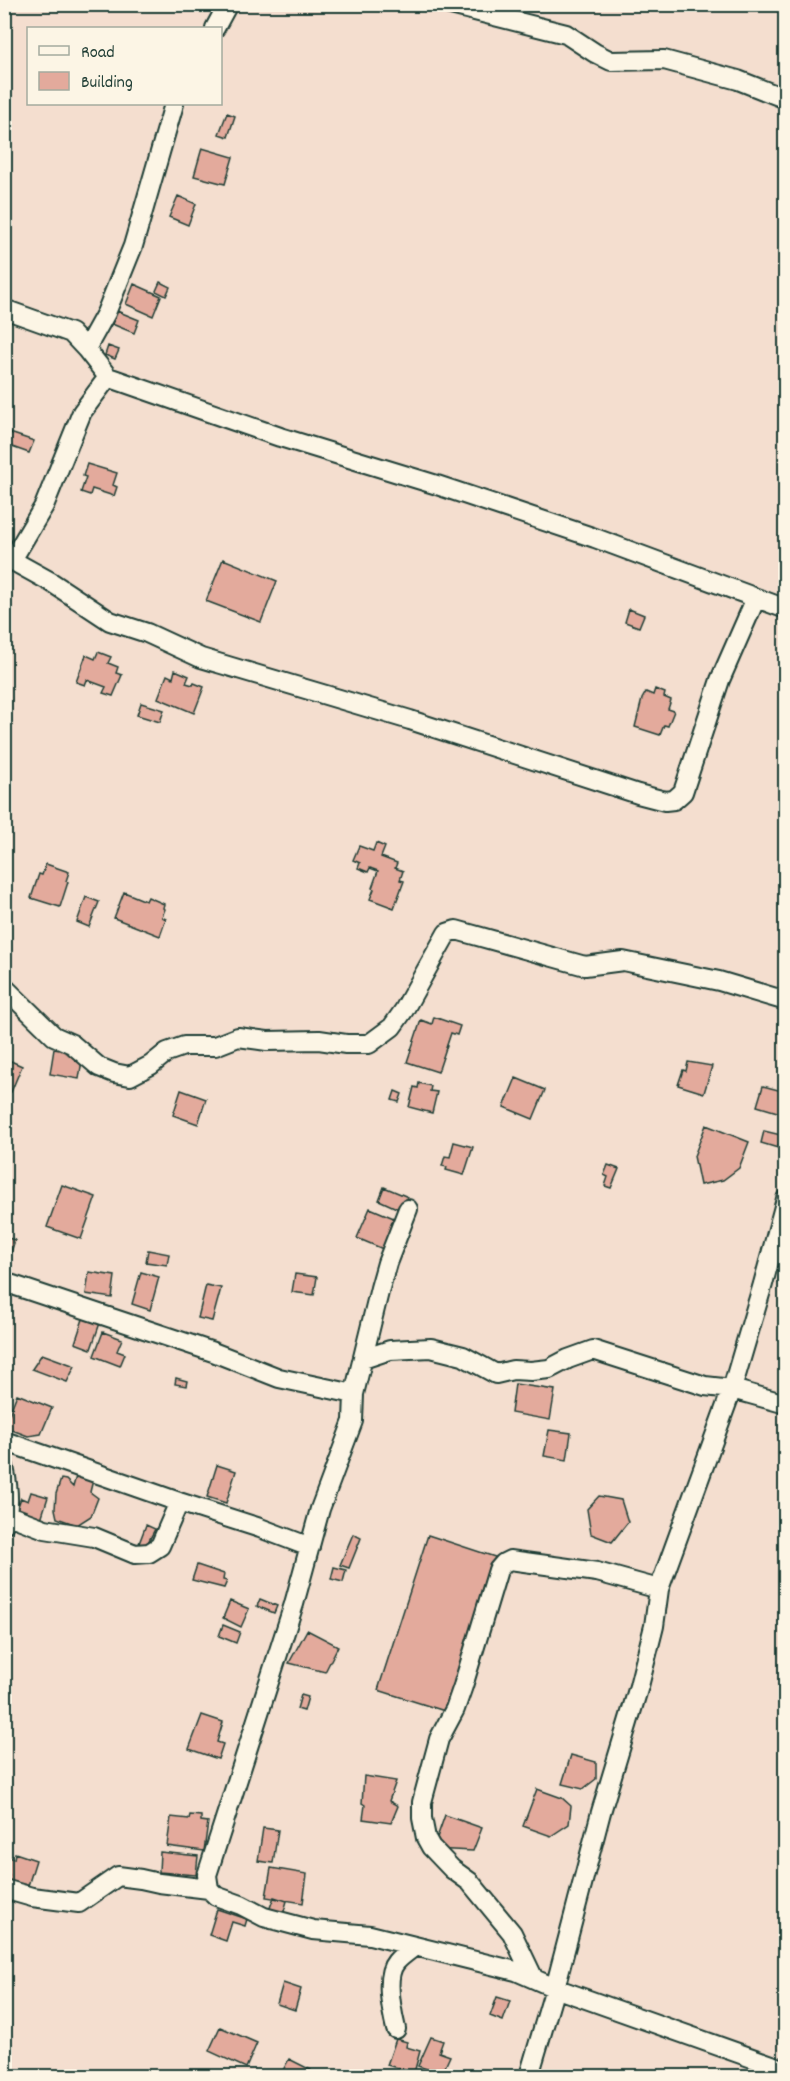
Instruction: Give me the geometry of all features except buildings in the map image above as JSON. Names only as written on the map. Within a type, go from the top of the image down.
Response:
[{"type":"street","points":[[216,27],[228,4]]},
{"type":"street","points":[[447,4],[566,34],[611,61],[664,60],[738,80],[786,99]]},
{"type":"street","points":[[86,349],[106,313],[133,246],[174,105]]},
{"type":"street","points":[[4,309],[71,333],[108,377],[280,437],[437,485],[584,534],[786,609]]},
{"type":"street","points":[[108,377],[82,412],[44,506],[8,558],[51,582],[110,621],[147,633],[201,658],[410,720],[651,798],[664,801],[674,800],[683,792],[720,680],[756,598]]},
{"type":"street","points":[[4,987],[54,1036],[72,1044],[99,1067],[130,1076],[151,1065],[167,1052],[184,1046],[215,1046],[238,1037],[267,1041],[319,1040],[346,1044],[369,1044],[392,1027],[447,933],[456,930],[585,966],[623,961],[719,981],[786,1000]]},
{"type":"street","points":[[529,2076],[639,1686],[654,1626],[659,1590],[732,1389],[786,1199]]},
{"type":"street","points":[[408,1209],[387,1263],[354,1394],[353,1421],[320,1509],[294,1604],[207,1875],[209,1889],[216,1896],[264,1917],[313,1930],[370,1935],[533,1977],[555,1988],[786,2070]]},
{"type":"street","points":[[4,1282],[213,1352],[279,1378],[354,1394]]},
{"type":"street","points":[[363,1359],[390,1350],[431,1348],[463,1356],[496,1374],[513,1370],[549,1369],[593,1350],[705,1386],[732,1389],[786,1404]]},
{"type":"street","points":[[4,1441],[310,1547]]},
{"type":"street","points":[[4,1467],[7,1480],[6,1520],[94,1537],[135,1554],[149,1553],[160,1546],[179,1502]]},
{"type":"street","points":[[533,1977],[512,1933],[470,1882],[452,1869],[431,1848],[426,1838],[422,1802],[439,1739],[455,1709],[498,1570],[504,1563],[510,1560],[597,1572],[659,1590]]},
{"type":"street","points":[[4,1888],[32,1897],[79,1903],[118,1876],[209,1889]]},
{"type":"street","points":[[396,2029],[391,2009],[390,1984],[394,1963],[415,1946]]}]
